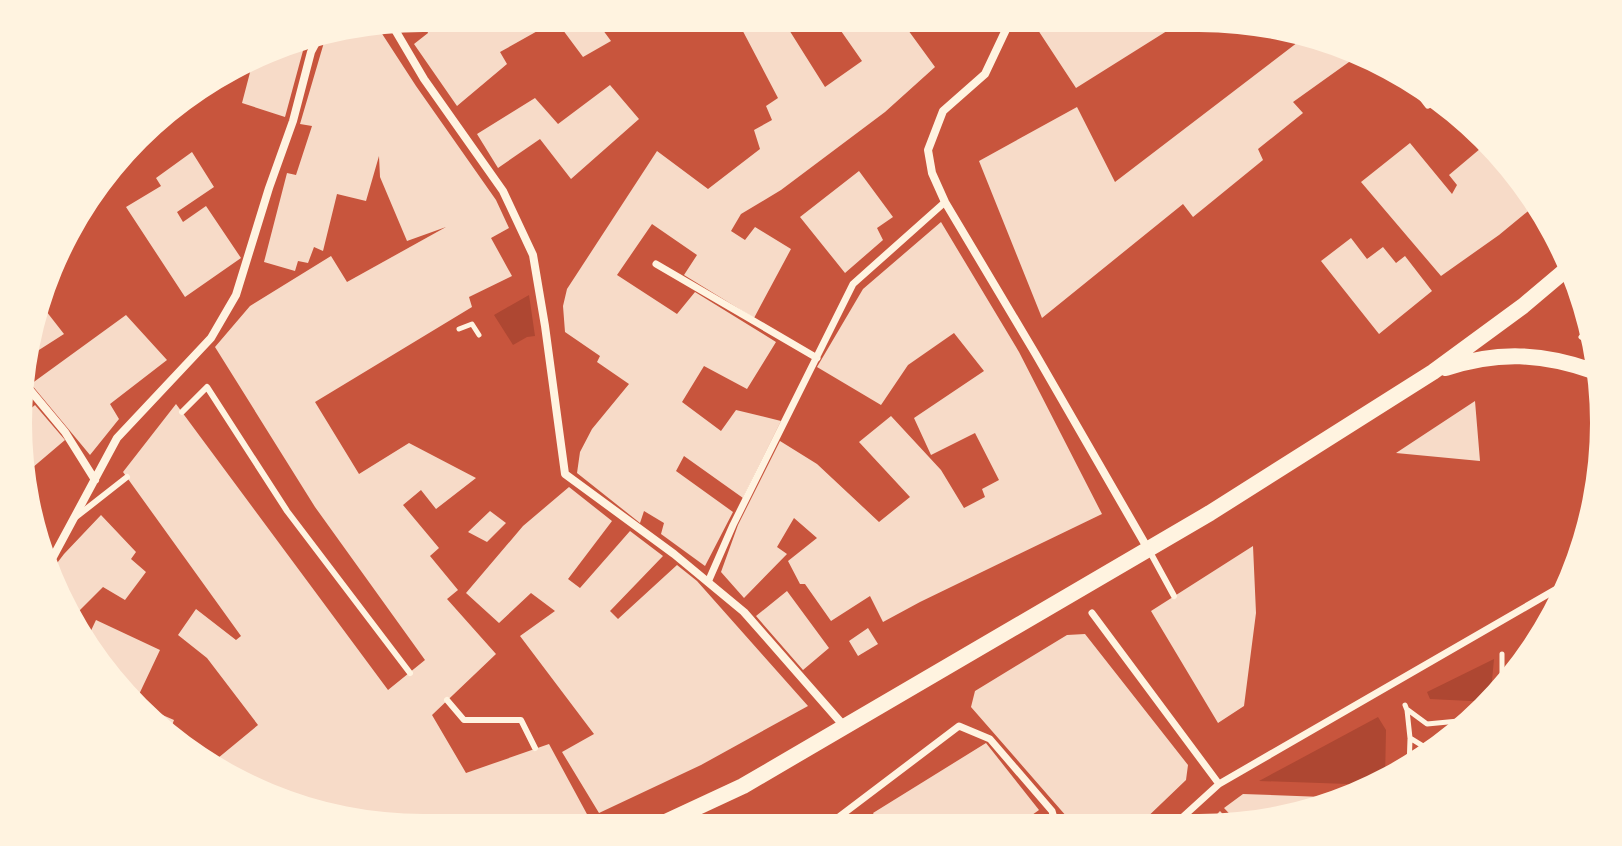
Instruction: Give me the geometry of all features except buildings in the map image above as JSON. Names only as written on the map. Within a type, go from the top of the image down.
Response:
[{"type":"main road","points":[[683,814],[743,786],[1210,513],[1433,372],[1560,274]]},
{"type":"main road","points":[[1433,372],[1463,362],[1516,355],[1570,363],[1586,369]]},
{"type":"street","points":[[1005,32],[985,74],[943,111],[928,150],[932,173],[945,202],[1148,549]]},
{"type":"street","points":[[397,33],[424,79],[503,191],[533,255],[565,474],[674,554],[744,612],[844,726]]},
{"type":"street","points":[[55,554],[117,438],[211,338],[236,295],[293,121],[313,48]]},
{"type":"street","points":[[708,582],[733,525],[853,284],[945,202]]},
{"type":"street","points":[[656,264],[817,358]]},
{"type":"street","points":[[33,394],[65,432],[95,480]]},
{"type":"street","points":[[1186,814],[1219,784],[1552,592]]},
{"type":"street","points":[[1092,613],[1219,784]]},
{"type":"street","points":[[843,814],[959,726],[990,739],[1053,814]]},
{"type":"lane","points":[[182,412],[207,387],[287,511],[410,673]]},
{"type":"lane","points":[[73,520],[127,477]]},
{"type":"lane","points":[[1148,549],[1174,596]]},
{"type":"lane","points":[[447,700],[464,720],[521,720],[535,748]]},
{"type":"path","points":[[459,329],[472,324],[479,335]]},
{"type":"path","points":[[1502,654],[1502,670]]},
{"type":"path","points":[[1393,684],[1407,710],[1410,752]]},
{"type":"path","points":[[1407,710],[1427,724],[1451,722]]},
{"type":"path","points":[[1410,738],[1421,744]]},
{"type":"shaded area","points":[[529,295],[535,336],[513,345],[494,315]]},
{"type":"shaded area","points":[[1494,659],[1492,682],[1473,701],[1430,699],[1427,692]]},
{"type":"shaded area","points":[[1378,717],[1386,730],[1385,767],[1349,784],[1259,781]]}]
